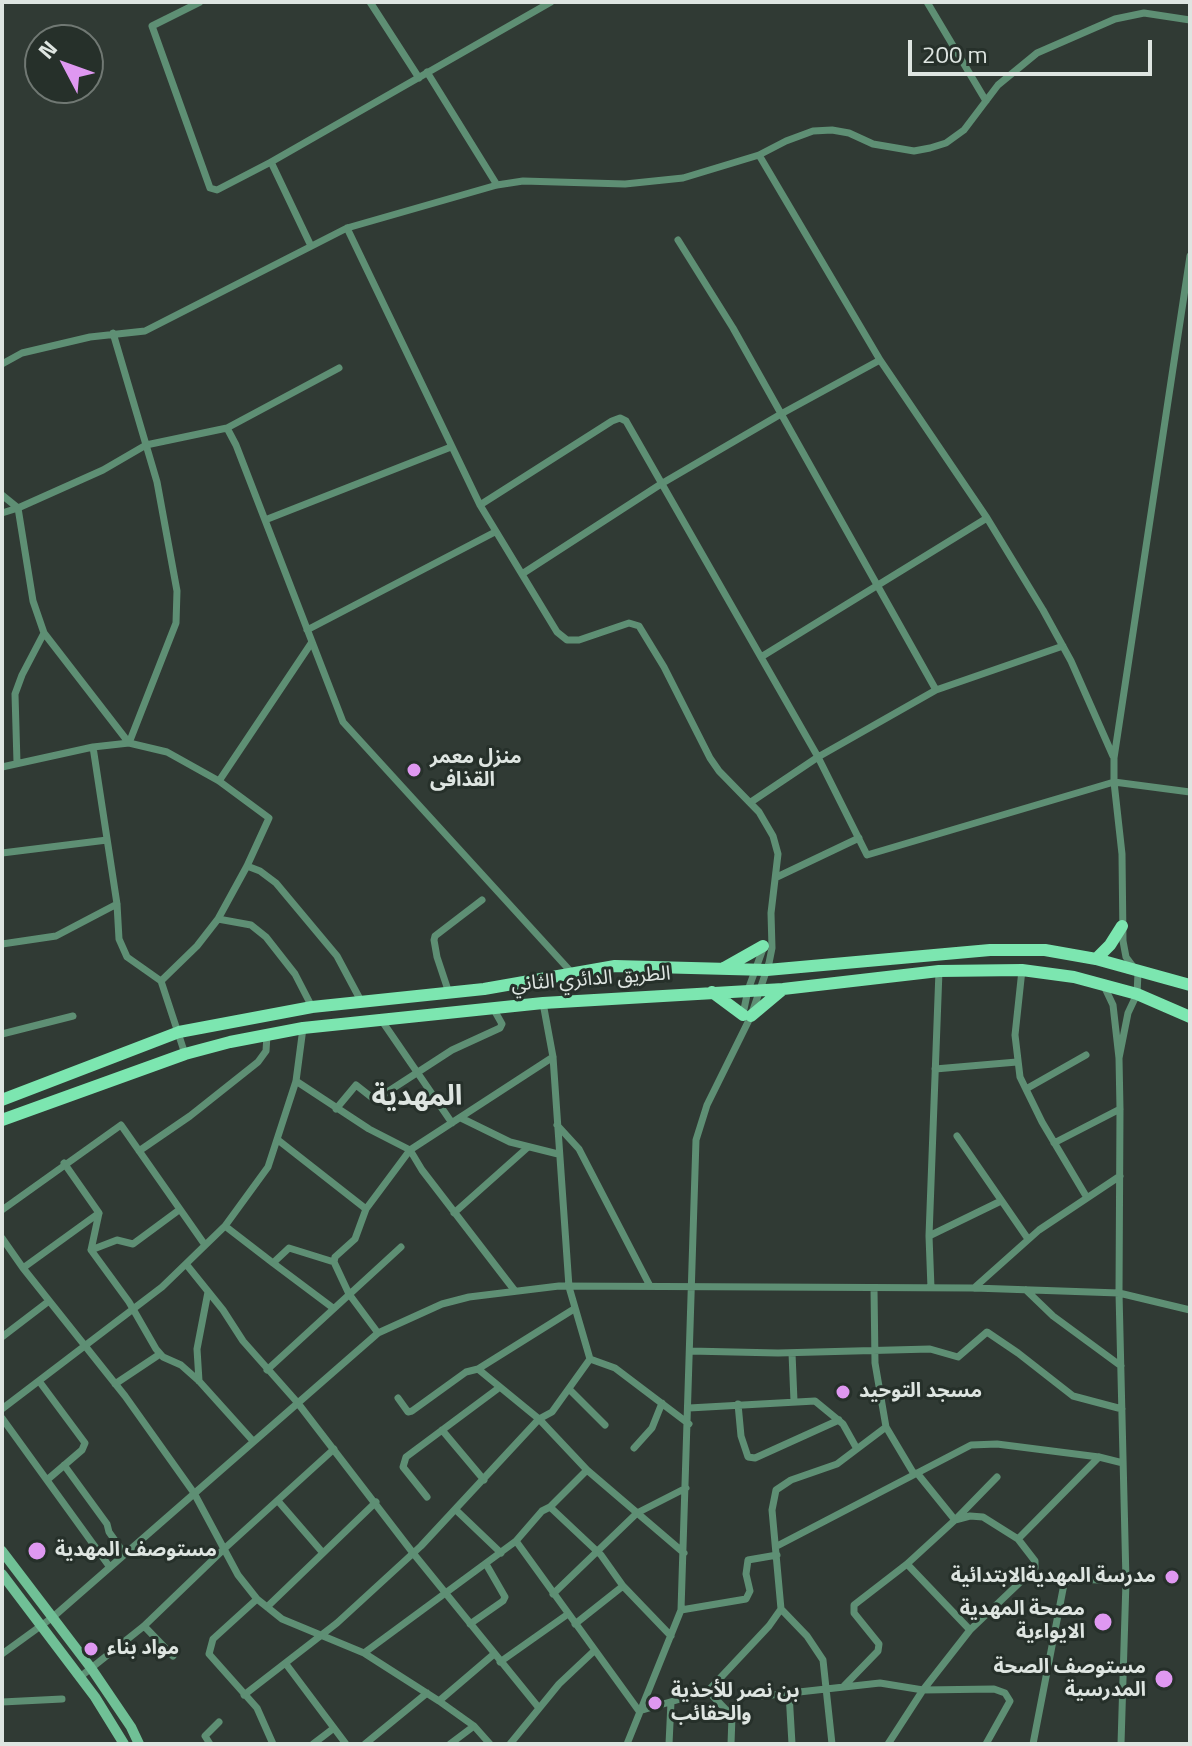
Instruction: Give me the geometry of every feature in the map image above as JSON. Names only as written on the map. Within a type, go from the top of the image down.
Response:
[{"type":"main road","points":[[1096,959],[1122,926]]},
{"type":"main road","points":[[720,970],[763,946]]},
{"type":"main road","name":"الطريق الدائري الثاني","points":[[2,1100],[179,1032],[312,1007],[449,993],[615,966],[761,970],[990,950],[1045,950],[1096,959],[1190,985]]},
{"type":"main road","name":"الطريق الدائري الثاني","points":[[2,1120],[185,1054],[267,1035],[303,1028],[543,1003],[783,989],[939,971],[1022,970],[1074,977],[1137,994],[1190,1017]]},
{"type":"main road","points":[[712,992],[746,1018],[783,989]]},
{"type":"main road","points":[[2,1551],[91,1668],[139,1744]]},
{"type":"main road","points":[[2,1574],[80,1677],[124,1744]]},
{"type":"street","points":[[200,2],[152,26],[210,188],[217,190],[551,2]]},
{"type":"street","points":[[370,2],[419,78]]},
{"type":"street","points":[[927,2],[986,101]]},
{"type":"street","points":[[2,364],[22,353],[113,333],[145,331],[347,228],[497,185],[523,181],[658,182],[704,173],[759,155],[813,131],[832,130],[914,151],[930,148],[946,143],[964,130],[1013,71],[1037,53],[1115,19],[1144,13],[1190,20]]},
{"type":"street","points":[[427,72],[497,185]]},
{"type":"street","points":[[759,155],[880,360],[987,518],[1063,646],[1114,758]]},
{"type":"street","points":[[271,162],[311,246]]},
{"type":"street","points":[[347,228],[480,505],[557,632],[567,640],[592,637],[629,623],[639,626],[664,667],[710,758],[751,802],[776,843],[777,877],[770,934],[772,948],[761,970],[746,1018],[707,1105],[696,1140],[681,1610],[627,1744]]},
{"type":"street","points":[[678,240],[781,414],[936,690]]},
{"type":"street","points":[[1119,1058],[1128,1013],[1137,994],[1138,973],[1126,957],[1122,926],[1122,854],[1114,758],[1190,256]]},
{"type":"street","points":[[113,333],[157,482],[178,608],[176,623],[129,743]]},
{"type":"street","points":[[522,574],[661,484],[880,360]]},
{"type":"street","points":[[2,513],[103,470],[146,445],[227,428],[339,368]]},
{"type":"street","points":[[480,505],[620,418],[626,421],[818,757],[864,851],[870,855],[1114,782],[1190,792]]},
{"type":"street","points":[[227,428],[343,722],[573,974]]},
{"type":"street","points":[[265,520],[451,447]]},
{"type":"street","points":[[2,495],[18,508],[33,601],[44,633],[129,743]]},
{"type":"street","points":[[761,657],[987,518]]},
{"type":"street","points":[[307,630],[495,532]]},
{"type":"street","points":[[17,763],[15,694],[44,633]]},
{"type":"street","points":[[219,781],[312,642]]},
{"type":"street","points":[[751,802],[818,757],[936,690],[1063,646]]},
{"type":"street","points":[[2,767],[93,747],[129,743],[167,752],[219,781],[269,818],[218,919],[197,946],[161,981]]},
{"type":"street","points":[[93,747],[117,904],[119,939],[124,952],[139,967],[161,981],[185,1054]]},
{"type":"street","points":[[777,877],[859,838]]},
{"type":"street","points":[[2,853],[107,840]]},
{"type":"street","points":[[247,866],[276,883],[337,956],[361,1001]]},
{"type":"street","points":[[449,993],[437,957],[435,936],[482,900]]},
{"type":"street","points":[[2,944],[56,936],[117,904]]},
{"type":"street","points":[[218,919],[251,925],[266,937],[295,974],[312,1007]]},
{"type":"street","points":[[761,970],[763,946],[770,934]]},
{"type":"street","points":[[1022,970],[1015,1035],[1017,1062],[1026,1089],[1086,1196]]},
{"type":"street","points":[[931,1288],[931,1122],[939,971]]},
{"type":"street","points":[[1104,986],[1113,1005],[1119,1058],[1119,1293],[1126,1581],[1121,1744]]},
{"type":"street","points":[[543,1003],[553,1057],[569,1287],[590,1359]]},
{"type":"street","points":[[336,1109],[356,1085],[375,1100],[452,1050],[500,1028],[502,1024],[493,1008]]},
{"type":"street","points":[[2,1034],[73,1016]]},
{"type":"street","points":[[382,1021],[452,1123]]},
{"type":"street","points":[[2,1409],[132,1310],[225,1226],[268,1167],[296,1081],[303,1028]]},
{"type":"street","points":[[139,1151],[247,1072],[266,1051],[267,1035]]},
{"type":"street","points":[[1026,1089],[1086,1055]]},
{"type":"street","points":[[378,1333],[349,1294],[334,1262],[335,1257],[355,1239],[366,1209],[410,1150],[553,1057]]},
{"type":"street","points":[[935,1069],[1017,1062]]},
{"type":"street","points":[[296,1081],[336,1109],[410,1150],[515,1291]]},
{"type":"street","points":[[1054,1143],[1120,1109]]},
{"type":"street","points":[[461,1118],[527,1148],[558,1154]]},
{"type":"street","points":[[2,1210],[119,1125],[126,1130],[205,1245]]},
{"type":"street","points":[[557,1125],[579,1149],[650,1286]]},
{"type":"street","points":[[957,1136],[1028,1239]]},
{"type":"street","points":[[278,1140],[366,1209]]},
{"type":"street","points":[[454,1213],[527,1148]]},
{"type":"street","points":[[64,1163],[99,1213],[91,1250],[160,1354],[181,1365],[199,1381],[253,1441]]},
{"type":"street","points":[[974,1288],[1028,1239],[1086,1196],[1120,1176]]},
{"type":"street","points":[[929,1236],[1001,1201]]},
{"type":"street","points":[[91,1250],[117,1240],[133,1244],[179,1210]]},
{"type":"street","points":[[23,1268],[99,1213]]},
{"type":"street","points":[[225,1226],[333,1308]]},
{"type":"street","points":[[2,1238],[115,1384],[194,1493],[238,1575],[257,1599],[282,1619],[364,1653],[474,1726],[490,1744]]},
{"type":"street","points":[[267,1370],[401,1247]]},
{"type":"street","points":[[273,1263],[289,1248],[334,1262]]},
{"type":"street","points":[[186,1264],[267,1370],[297,1402],[413,1553],[539,1708]]},
{"type":"street","points":[[2,1654],[53,1617],[378,1333],[442,1304],[515,1291],[569,1287],[974,1288],[1119,1293],[1190,1310]]},
{"type":"street","points":[[874,1288],[874,1352],[886,1427],[915,1473],[955,1520]]},
{"type":"street","points":[[1026,1290],[1053,1316],[1121,1366]]},
{"type":"street","points":[[199,1381],[197,1349],[208,1292]]},
{"type":"street","points":[[2,1337],[49,1301]]},
{"type":"street","points":[[398,1398],[408,1412],[412,1411],[466,1372],[478,1369],[574,1309]]},
{"type":"street","points":[[690,1351],[792,1353],[935,1349],[958,1357],[987,1332],[1073,1396],[1122,1409]]},
{"type":"street","points":[[792,1353],[794,1401]]},
{"type":"street","points":[[115,1384],[160,1354]]},
{"type":"street","points":[[244,1695],[286,1664],[413,1553],[539,1419],[552,1412],[590,1359]]},
{"type":"street","points":[[590,1359],[615,1368],[689,1424]]},
{"type":"street","points":[[478,1369],[539,1419],[587,1470],[684,1553]]},
{"type":"street","points":[[39,1381],[85,1443],[82,1450],[47,1480]]},
{"type":"street","points":[[427,1497],[403,1467],[406,1457],[500,1387]]},
{"type":"street","points":[[569,1389],[605,1425]]},
{"type":"street","points":[[689,1408],[815,1401],[839,1420],[852,1436],[857,1449]]},
{"type":"street","points":[[634,1448],[652,1428],[662,1403]]},
{"type":"street","points":[[738,1404],[741,1436],[748,1457],[755,1458],[839,1420]]},
{"type":"street","points":[[2,1418],[109,1566]]},
{"type":"street","points":[[832,1744],[823,1660],[781,1609],[772,1510],[776,1490],[791,1480],[837,1464],[886,1427]]},
{"type":"street","points":[[442,1430],[484,1480]]},
{"type":"street","points":[[681,1610],[746,1599],[750,1591],[746,1574],[748,1560],[777,1551],[915,1473],[957,1451],[981,1443],[1099,1457],[1123,1463]]},
{"type":"street","points":[[80,1677],[144,1626],[334,1449]]},
{"type":"street","points":[[1018,1539],[1099,1457]]},
{"type":"street","points":[[64,1465],[124,1553]]},
{"type":"street","points":[[364,1653],[516,1541],[542,1511],[550,1507],[587,1470]]},
{"type":"street","points":[[844,1686],[878,1651],[879,1644],[854,1613],[854,1605],[907,1564],[997,1477]]},
{"type":"street","points":[[553,1594],[637,1513],[686,1488]]},
{"type":"street","points":[[278,1501],[323,1553]]},
{"type":"street","points":[[267,1607],[376,1502]]},
{"type":"street","points":[[550,1507],[596,1550],[623,1586],[671,1636]]},
{"type":"street","points":[[456,1510],[501,1553]]},
{"type":"street","points":[[888,1744],[923,1690],[970,1630],[1036,1567],[1034,1559],[1018,1539],[983,1517],[955,1520]]},
{"type":"street","points":[[516,1541],[639,1711]]},
{"type":"street","points":[[470,1624],[505,1597],[486,1564]]},
{"type":"street","points":[[907,1564],[970,1630]]},
{"type":"street","points":[[1033,1744],[1064,1584],[1072,1579],[1126,1581]]},
{"type":"street","points":[[575,1624],[623,1586]]},
{"type":"street","points":[[257,1599],[213,1639],[208,1649],[212,1658],[257,1708],[273,1744]]},
{"type":"street","points":[[639,1711],[708,1691],[781,1609]]},
{"type":"street","points":[[500,1662],[568,1614]]},
{"type":"street","points":[[144,1626],[173,1656]]},
{"type":"street","points":[[510,1744],[559,1684],[594,1651]]},
{"type":"street","points":[[439,1701],[494,1654]]},
{"type":"street","points":[[286,1664],[346,1744]]},
{"type":"street","points":[[763,1696],[844,1686],[893,1684],[923,1690],[989,1688],[1005,1693],[1010,1701],[986,1744]]},
{"type":"street","points":[[708,1691],[732,1716],[731,1744]]},
{"type":"street","points":[[365,1744],[427,1693]]},
{"type":"street","points":[[789,1693],[792,1744]]},
{"type":"street","points":[[2,1702],[62,1699]]},
{"type":"street","points":[[669,1744],[671,1702]]},
{"type":"street","points":[[210,1744],[205,1736],[219,1722]]},
{"type":"street","points":[[450,1744],[474,1726]]},
{"type":"street","points":[[313,1744],[334,1728]]},
{"type":"place","name":"منزل معمر القذافى","points":[[414,770]]},
{"type":"place","name":"مسجد التوحيد","points":[[843,1392]]},
{"type":"place","name":"مستوصف المهدية","points":[[37,1551]]},
{"type":"place","name":"مدرسة المهديةالابتدائية","points":[[1172,1577]]},
{"type":"place","name":"مصحة المهدية الايواءية","points":[[1103,1622]]},
{"type":"place","name":"مواد بناء","points":[[91,1649]]},
{"type":"place","name":"مستوصف الصحة المدرسية","points":[[1164,1679]]},
{"type":"place","name":"بن نصر للأحذية والحقائب","points":[[655,1703]]},
{"type":"district","name":"المهدية","points":[[417,1098]]}]
